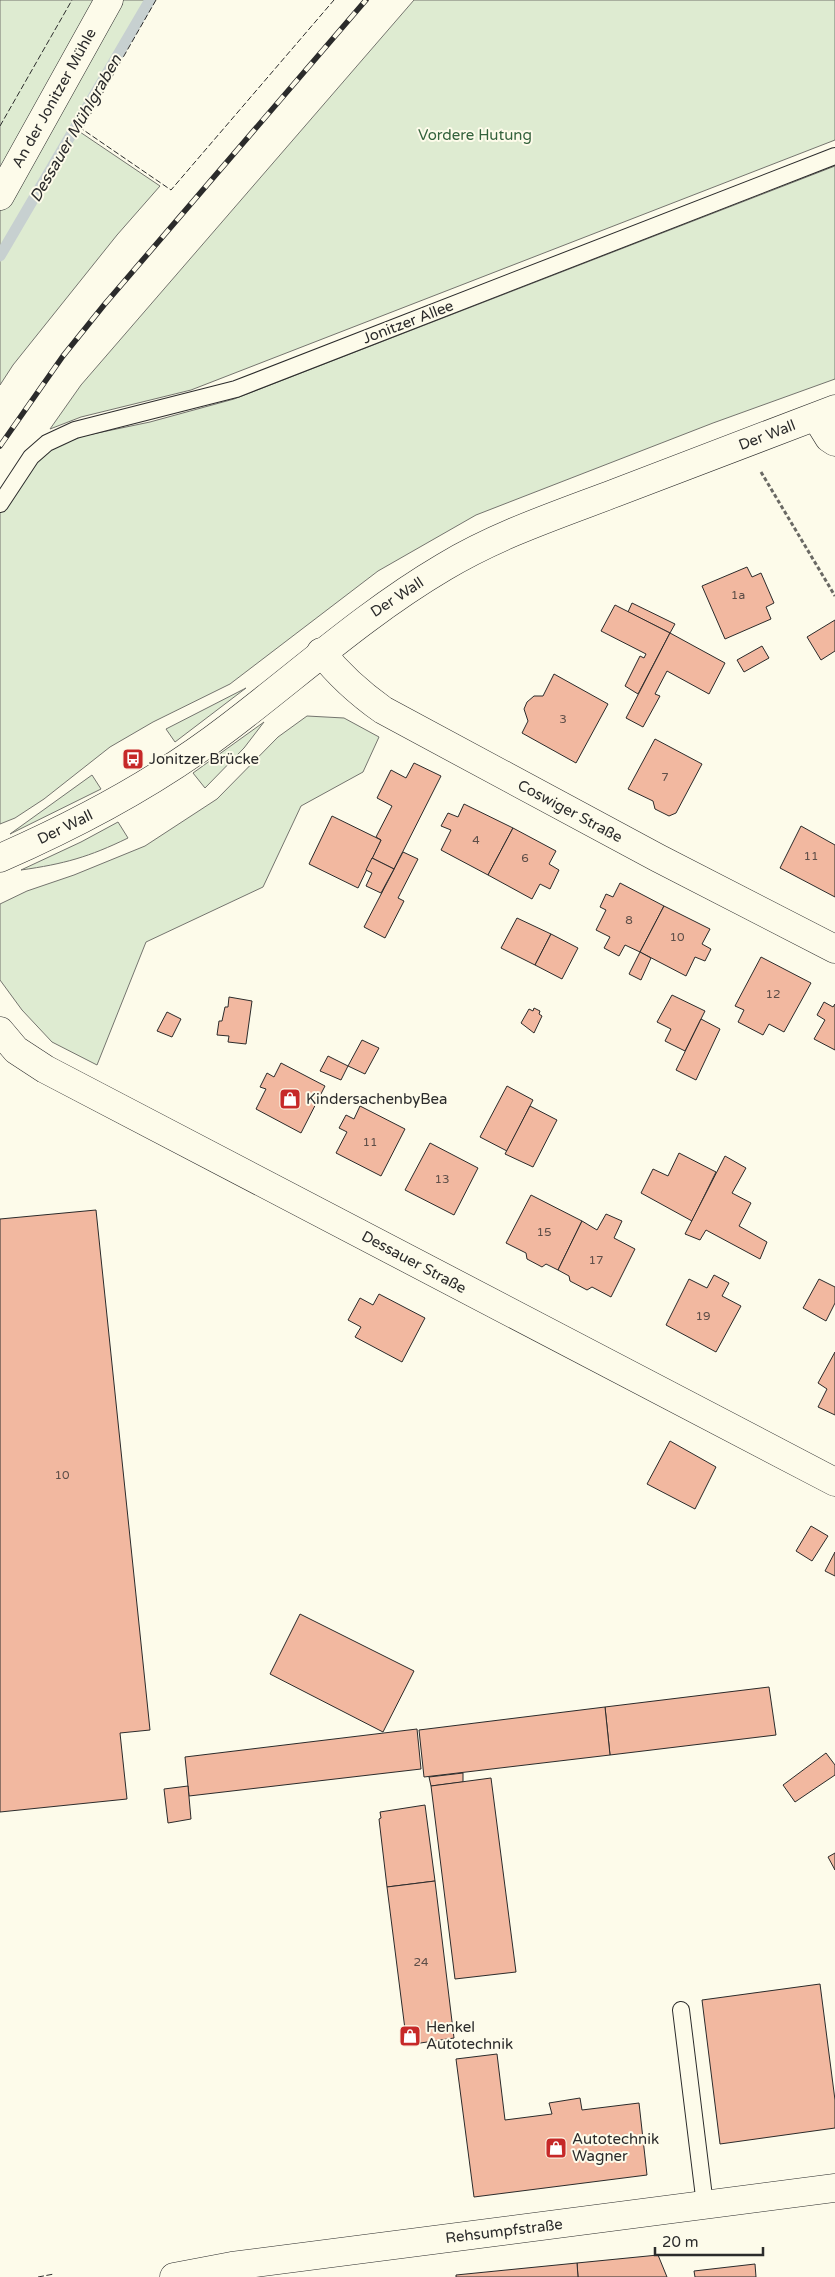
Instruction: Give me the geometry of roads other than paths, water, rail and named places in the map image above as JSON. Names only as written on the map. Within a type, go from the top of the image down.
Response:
[{"type":"street","name":"An der Jonitzer Mühle","points":[[0,196],[108,0]]},
{"type":"street","points":[[825,413],[828,438],[835,442]]},
{"type":"street","name":"Der Wall","points":[[0,858],[98,811],[153,778],[227,729],[358,623],[444,566],[488,543],[825,413]]},
{"type":"street","name":"Coswiger Straße","points":[[321,652],[337,672],[362,695],[383,710],[658,858],[835,948]]},
{"type":"street","name":"Dessauer Straße","points":[[0,1031],[16,1050],[45,1069],[835,1482]]},
{"type":"street","name":"Rehsumpfstraße","points":[[174,2277],[232,2266],[835,2188]]},
{"type":"lane","name":"Jonitzer Allee","points":[[0,504],[31,457],[47,443],[75,430],[236,389],[835,156]]},
{"type":"lane","points":[[681,2010],[705,2205]]},
{"type":"waterway","name":"Dessauer Mühlgraben","points":[[0,256],[150,0]]},
{"type":"railway","points":[[0,446],[63,356],[104,305],[366,0]]},
{"type":"place","name":"Jonitzer Brücke","points":[[133,759]]},
{"type":"place","name":"KindersachenbyBea","points":[[290,1099]]},
{"type":"place","name":"Henkel Autotechnik","points":[[410,2036]]},
{"type":"place","name":"Autotechnik Wagner","points":[[556,2148]]},
{"type":"park label","name":"Vordere Hutung","points":[[475,135]]}]
